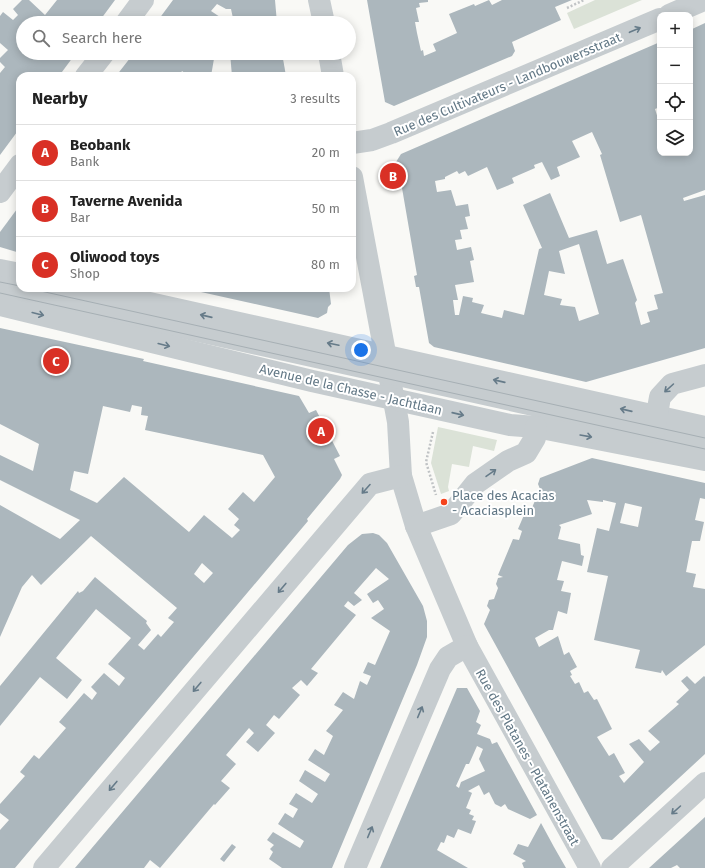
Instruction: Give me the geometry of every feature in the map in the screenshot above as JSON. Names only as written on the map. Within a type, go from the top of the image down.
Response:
[{"type":"street","points":[[131,16],[143,0]]},
{"type":"street","points":[[320,0],[323,16]]},
{"type":"street","points":[[676,12],[704,0]]},
{"type":"street","name":"Rue des Cultivateurs - Landbouwersstraat","points":[[356,142],[372,140],[391,133],[657,20]]},
{"type":"street","points":[[89,72],[99,60]]},
{"type":"street","points":[[331,60],[333,72]]},
{"type":"street","points":[[0,192],[16,170]]},
{"type":"street","points":[[355,868],[440,669],[448,657],[467,646],[416,526],[401,476],[398,422],[356,199]]},
{"type":"street","points":[[0,270],[16,273]]},
{"type":"street","name":"Avenue de la Chasse - Jachtlaan","points":[[0,287],[16,290]]},
{"type":"street","name":"Avenue de la Chasse - Jachtlaan","points":[[25,292],[386,364]]},
{"type":"street","name":"Avenue de la Chasse - Jachtlaan","points":[[98,292],[654,432],[705,443]]},
{"type":"street","name":"Avenue de la Chasse - Jachtlaan","points":[[0,305],[510,426],[654,432],[705,427]]},
{"type":"street","points":[[654,432],[660,397],[672,384],[705,374]]},
{"type":"street","points":[[416,526],[451,514],[475,484],[508,461],[526,453],[535,438],[536,427]]},
{"type":"street","name":"Avenue de la Chasse - Jachtlaan","points":[[654,432],[705,460]]},
{"type":"street","points":[[44,868],[370,484],[401,476]]},
{"type":"street","name":"Rue des Platanes - Platanenstraat","points":[[467,646],[590,868]]},
{"type":"street","points":[[612,868],[705,783]]},
{"type":"path","points":[[567,8],[584,0]]},
{"type":"path","points":[[434,429],[426,462],[438,500]]},
{"type":"shaded area","points":[[595,0],[642,0],[574,29],[567,13]]},
{"type":"shaded area","points":[[438,427],[497,440],[494,451],[473,446],[469,467],[452,464],[448,487],[449,491],[441,494],[431,463]]},
{"type":"building","points":[[22,0],[29,0],[45,15],[57,0],[115,0],[103,16],[17,16],[18,15],[13,9]]},
{"type":"building","points":[[173,0],[275,0],[276,16],[232,16],[231,9],[226,9],[217,4],[211,11],[218,16],[161,16]]},
{"type":"building","points":[[367,0],[428,0],[428,2],[419,3],[420,7],[416,8],[419,22],[415,22],[421,51],[423,50],[424,56],[436,51],[433,44],[457,33],[449,14],[474,4],[475,6],[489,0],[492,5],[502,0],[572,0],[555,7],[561,20],[512,42],[515,51],[512,56],[394,106],[385,102]]},
{"type":"building","points":[[3,12],[13,20],[16,17],[16,60],[71,60],[62,72],[16,72],[16,133],[0,155],[0,73],[5,67],[0,62],[0,58],[8,50],[0,43],[0,16]]},
{"type":"building","points":[[705,23],[705,190],[683,198],[684,201],[705,195],[705,348],[586,382],[434,347],[429,343],[419,287],[416,287],[414,276],[417,275],[402,188],[388,190],[384,168],[396,162],[401,154],[657,43],[657,108],[655,109],[657,115],[657,156],[693,156],[693,29]],"holes":[[[592,132],[602,154],[600,155],[620,222],[641,215],[663,293],[654,295],[658,309],[647,312],[650,322],[641,325],[635,303],[637,300],[623,259],[607,264],[597,230],[569,238],[550,193],[523,205],[542,248],[539,249],[524,315],[504,310],[502,318],[481,313],[484,305],[472,302],[473,298],[463,296],[459,315],[455,315],[453,300],[458,300],[455,285],[474,282],[470,261],[474,260],[471,247],[457,250],[455,240],[462,239],[460,230],[468,229],[465,217],[470,216],[468,204],[456,206],[451,190],[437,192],[435,181],[445,179],[445,177],[457,171],[459,174],[465,171],[468,176],[487,167],[497,190],[514,183],[512,178],[535,168],[534,165],[542,162],[551,180],[560,176],[557,167],[580,157],[572,141]],[[579,244],[599,314],[579,321],[575,307],[560,305],[562,299],[544,295],[549,271],[565,274],[559,251]]]},
{"type":"building","points":[[129,60],[214,60],[212,72],[119,72]]},
{"type":"building","points":[[231,60],[283,60],[285,72],[232,72]]},
{"type":"building","points":[[16,210],[16,252],[0,247],[0,232]]},
{"type":"building","points":[[201,292],[330,292],[331,304],[328,307],[327,313],[318,318]]},
{"type":"building","points":[[0,328],[144,359],[143,361],[299,396],[309,413],[316,410],[340,456],[334,459],[342,475],[307,519],[308,521],[15,868],[0,868],[0,830],[9,820],[0,813],[0,804],[25,776],[20,772],[34,755],[39,759],[66,728],[59,722],[84,693],[92,700],[97,693],[91,687],[104,673],[119,686],[125,678],[108,664],[131,638],[96,609],[56,658],[82,680],[67,699],[40,677],[0,726],[0,686],[78,591],[79,593],[83,591],[95,577],[147,621],[146,623],[151,630],[138,645],[144,650],[158,634],[161,637],[174,622],[168,618],[177,608],[91,536],[41,585],[32,575],[22,587],[0,637],[0,505],[60,539],[80,520],[0,480],[0,455],[33,471],[39,444],[0,424]],"holes":[[[132,405],[142,407],[141,415],[148,416],[145,430],[263,455],[275,477],[254,502],[243,492],[228,509],[239,519],[234,525],[240,530],[232,538],[204,515],[189,532],[124,477],[97,503],[70,490],[74,471],[88,474],[103,406],[130,412]],[[202,563],[213,573],[204,583],[194,574]]]},
{"type":"building","points":[[592,458],[705,483],[705,499],[700,498],[695,520],[704,522],[700,541],[692,541],[686,572],[696,574],[693,587],[705,589],[705,645],[666,676],[662,670],[661,673],[635,668],[640,650],[594,640],[608,576],[587,572],[597,528],[609,531],[616,503],[603,500],[603,502],[587,500],[592,514],[559,525],[561,527],[558,539],[580,544],[581,555],[584,556],[582,566],[562,561],[557,580],[564,581],[561,591],[571,593],[567,614],[558,611],[553,630],[549,630],[535,638],[539,647],[558,636],[564,655],[569,652],[577,667],[570,671],[572,675],[570,676],[575,684],[579,682],[584,693],[588,691],[594,700],[597,699],[612,729],[597,737],[609,756],[614,753],[625,773],[619,776],[624,783],[644,762],[629,744],[639,739],[650,751],[660,742],[648,731],[679,704],[676,702],[689,690],[681,681],[687,676],[695,684],[704,676],[705,677],[705,754],[612,840],[602,839],[484,624],[490,610],[487,606],[489,600],[494,599],[498,588],[496,584],[498,578],[503,577],[498,575],[513,539],[519,540],[522,531],[518,529],[524,515],[528,517],[540,489],[538,484],[540,478]],"holes":[[[625,503],[642,507],[638,527],[620,523]]]},
{"type":"building","points":[[373,533],[379,535],[387,543],[423,606],[427,621],[427,637],[417,665],[332,868],[282,868],[269,859],[273,852],[270,849],[274,845],[267,840],[273,832],[300,848],[304,841],[278,824],[285,813],[293,818],[298,809],[289,804],[296,793],[312,803],[318,794],[299,781],[305,770],[325,782],[330,774],[308,760],[315,749],[324,755],[333,736],[326,731],[343,710],[334,705],[343,692],[354,699],[360,681],[367,685],[371,676],[363,673],[368,662],[375,665],[390,631],[371,618],[384,609],[378,600],[373,603],[367,594],[389,579],[376,568],[354,593],[362,600],[354,606],[348,601],[344,606],[356,615],[311,669],[318,673],[307,686],[301,680],[292,688],[300,695],[279,719],[274,715],[266,725],[275,733],[258,752],[246,742],[254,733],[249,728],[226,755],[236,764],[221,781],[230,788],[215,805],[214,804],[160,868],[150,860],[144,868],[75,868],[348,545],[362,534]]},
{"type":"building","points":[[457,688],[467,688],[480,711],[476,722],[481,725],[477,734],[490,739],[492,744],[497,742],[537,815],[530,819],[508,809],[505,804],[501,807],[495,804],[489,792],[484,795],[479,785],[468,791],[472,793],[466,808],[471,810],[469,814],[474,816],[472,820],[476,821],[471,834],[458,829],[454,838],[447,835],[444,843],[441,842],[437,850],[468,868],[380,868]],"holes":[[[477,746],[483,749],[479,759],[485,771],[461,782],[459,788],[456,786],[466,764],[469,764]]]},
{"type":"building","points":[[705,817],[705,868],[680,868],[677,865],[671,868],[649,868]]},
{"type":"building","points":[[541,823],[566,868],[524,868],[522,863],[526,861],[513,854],[518,844],[528,847]]},
{"type":"building","points":[[232,844],[236,847],[224,862],[220,859]]},
{"type":"tram line","points":[[0,282],[16,285]]},
{"type":"tram line","points":[[45,292],[705,438]]},
{"type":"tram line","points":[[0,293],[705,449]]},
{"type":"place","name":"Taverne Avenida","points":[[393,176]]},
{"type":"place","name":"Oliwood toys","points":[[56,361]]},
{"type":"place","name":"Beobank","points":[[321,431]]},
{"type":"place","name":"Place des Acacias - Acaciasplein","points":[[444,502]]}]
